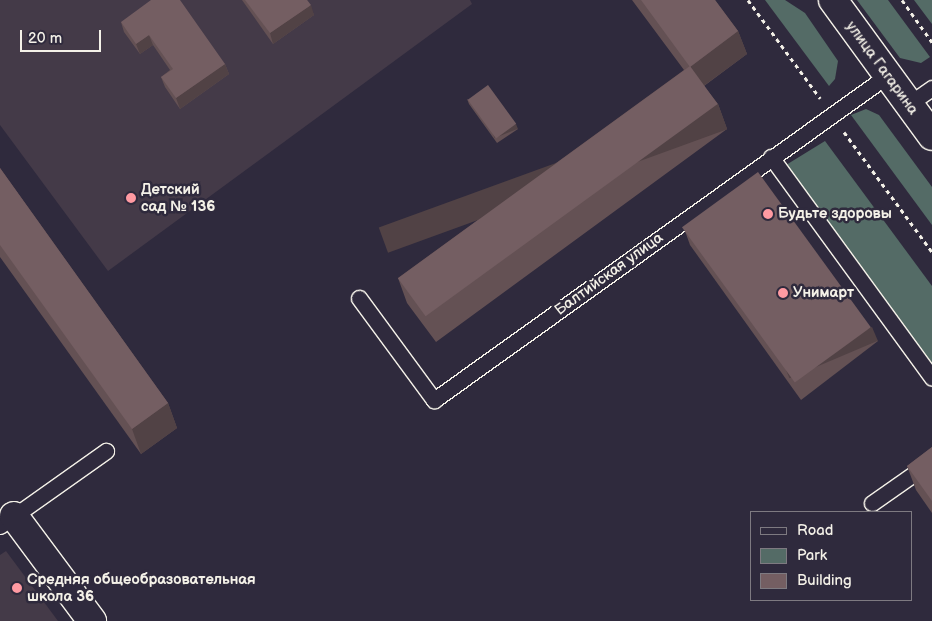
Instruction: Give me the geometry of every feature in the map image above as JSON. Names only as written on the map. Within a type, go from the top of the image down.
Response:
[{"type":"street","name":"улица Гагарина","points":[[833,0],[932,136]]},
{"type":"street","points":[[7,521],[92,621]]},
{"type":"lane","name":"Балтийская улица","points":[[359,298],[434,400],[888,75]]},
{"type":"lane","points":[[909,104],[932,88]]},
{"type":"lane","points":[[771,157],[932,378]]},
{"type":"lane","points":[[7,521],[106,451]]},
{"type":"lane","points":[[872,503],[932,461]]},
{"type":"path","points":[[902,0],[932,42]]},
{"type":"shaded area","name":"Детский сад № 136","points":[[0,0],[470,0],[472,4],[108,271],[0,125]]},
{"type":"shaded area","name":"Средняя общеобразовательная школа 36","points":[[6,551],[58,621],[0,621],[0,555]]},
{"type":"green space","points":[[765,0],[785,0],[805,13],[838,61],[835,79],[829,86]]},
{"type":"green space","points":[[857,0],[888,0],[930,57],[921,63],[900,58]]},
{"type":"green space","points":[[914,0],[932,0],[932,24]]},
{"type":"green space","points":[[866,109],[879,115],[932,187],[932,225],[851,115]]},
{"type":"green space","points":[[825,141],[932,286],[932,365],[786,165]]},
{"type":"building","points":[[151,0],[180,0],[225,64],[176,98],[161,77],[173,69],[149,35],[136,44],[121,22]]},
{"type":"building","points":[[245,0],[307,0],[311,5],[270,33]]},
{"type":"building","points":[[641,0],[715,0],[738,31],[690,67]]},
{"type":"building","points":[[690,66],[718,104],[426,316],[398,278]]},
{"type":"building","points":[[488,85],[516,124],[496,139],[468,100]]},
{"type":"building","points":[[0,168],[168,403],[132,429],[0,245]]},
{"type":"building","points":[[758,172],[871,327],[795,383],[682,227]]},
{"type":"building","points":[[932,447],[932,501],[907,466]]},
{"type":"place","name":"Детский сад № 136","points":[[131,198]]},
{"type":"place","name":"Будьте здоровы","points":[[768,214]]},
{"type":"place","name":"Унимарт","points":[[783,293]]},
{"type":"place","name":"Средняя общеобразовательная школа 36","points":[[17,588]]}]
